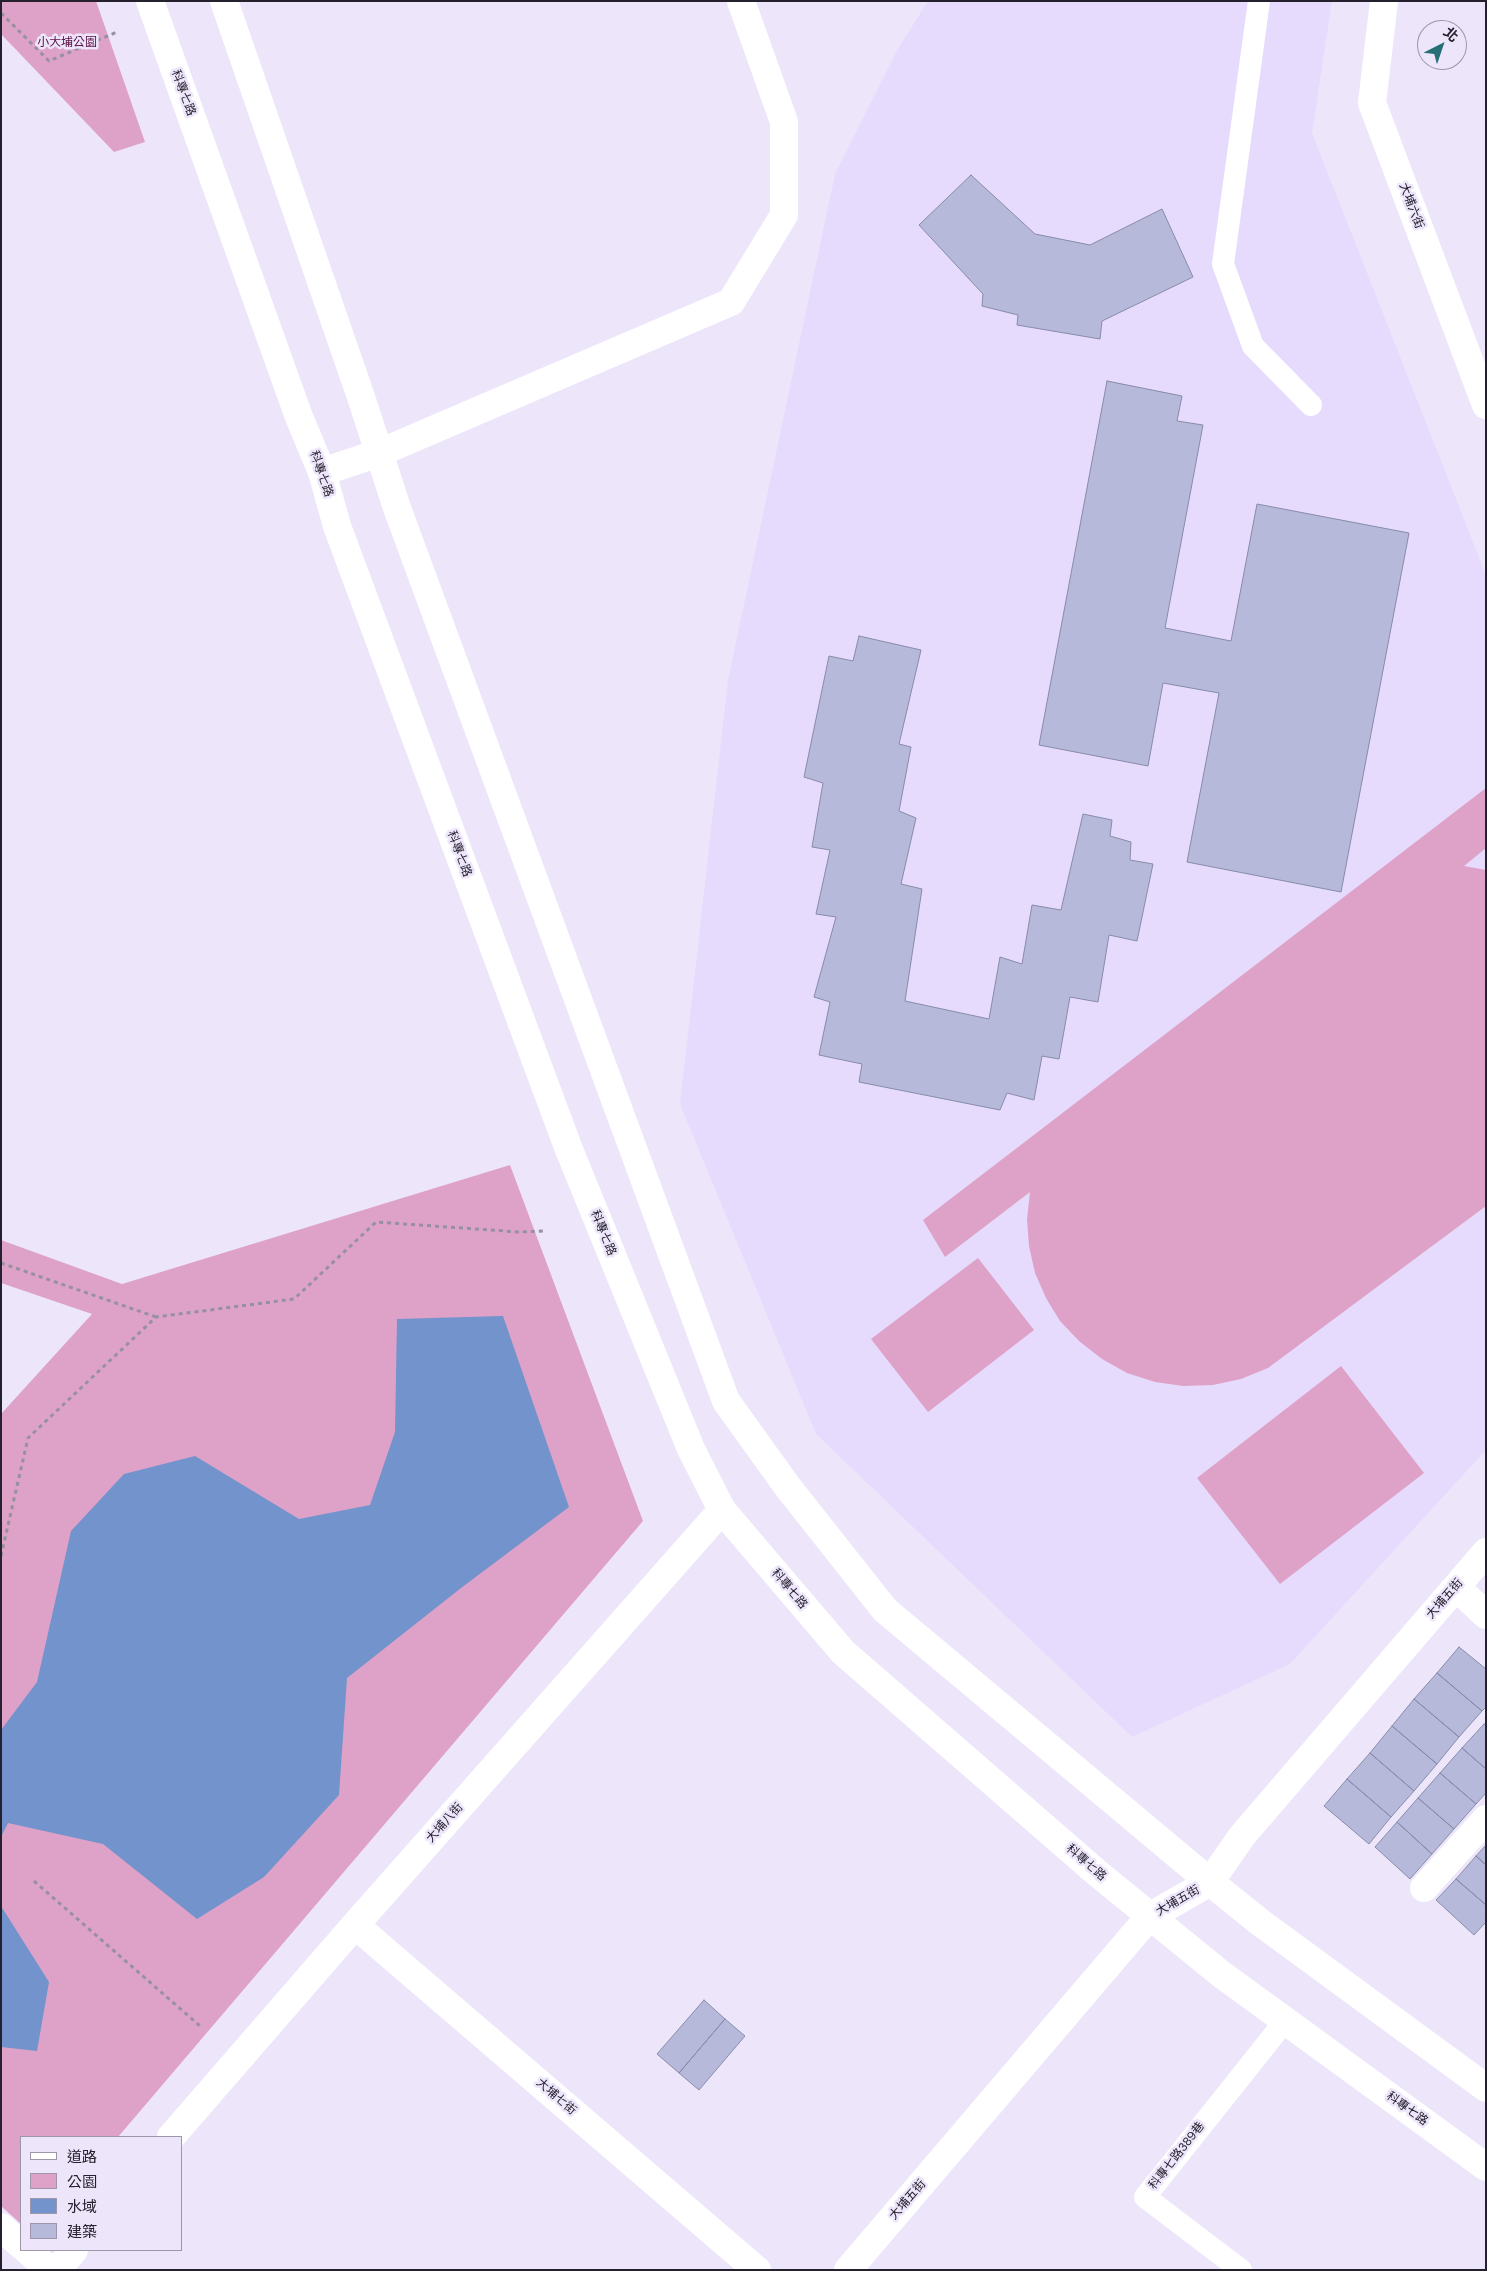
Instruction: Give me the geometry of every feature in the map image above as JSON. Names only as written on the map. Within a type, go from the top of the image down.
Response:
[{"type":"street","name":"科專七路","points":[[150,1],[299,417],[322,472],[338,526],[568,1147],[691,1449],[722,1510],[843,1652],[1149,1917],[1285,2021],[1486,2167]]},
{"type":"street","points":[[224,1],[401,517],[726,1400],[787,1486],[885,1610],[1261,1923],[1486,2088]]},
{"type":"street","points":[[322,472],[379,452],[731,302],[784,215],[784,122],[742,1]]},
{"type":"street","name":"大埔六街","points":[[1384,1],[1372,103],[1486,405]]},
{"type":"street","name":"大埔八街","points":[[172,2136],[355,1925],[722,1510]]},
{"type":"street","name":"大埔五街","points":[[848,2270],[1149,1917],[1210,1882],[1242,1836],[1486,1552]]},
{"type":"street","points":[[1456,1587],[1486,1615]]},
{"type":"street","points":[[1424,1888],[1486,1819]]},
{"type":"street","name":"大埔七街","points":[[355,1925],[757,2270]]},
{"type":"street","points":[[1,2227],[20,2244]]},
{"type":"street","points":[[28,2251],[50,2270]]},
{"type":"street","points":[[57,2270],[73,2251]]},
{"type":"lane","points":[[1259,1],[1223,264],[1253,346],[1311,405]]},
{"type":"lane","name":"科專七路389巷","points":[[1241,2270],[1145,2197],[1285,2021]]},
{"type":"path","points":[[1,13],[49,61],[116,32]]},
{"type":"path","points":[[1,1263],[156,1317],[294,1299],[376,1222],[518,1232],[546,1231]]},
{"type":"path","points":[[1,1556],[28,1438],[156,1317]]},
{"type":"path","points":[[34,1882],[200,2026]]},
{"type":"shaded area","points":[[928,1],[1332,1],[1312,133],[1486,575],[1486,1450],[1290,1664],[1132,1737],[816,1434],[680,1104],[728,680],[835,174],[899,47]]},
{"type":"green space","name":"小大埔公園","points":[[1,1],[96,1],[145,142],[114,152],[1,34]]},
{"type":"green space","points":[[1486,788],[1486,848],[1464,866],[1486,870],[1486,1206],[1268,1368],[1241,1379],[1213,1385],[1183,1386],[1155,1382],[1127,1373],[1102,1359],[1079,1341],[1060,1321],[1046,1298],[1035,1273],[1029,1246],[1027,1219],[1030,1192],[945,1257],[923,1220]]},
{"type":"green space","points":[[510,1165],[643,1521],[119,2136],[20,2136],[20,2223],[1,2206],[1,1414],[92,1314],[1,1283],[1,1240],[122,1284]]},
{"type":"green space","points":[[978,1258],[1034,1330],[928,1412],[871,1339]]},
{"type":"green space","points":[[1341,1366],[1424,1473],[1280,1584],[1197,1478]]},
{"type":"water","points":[[503,1316],[569,1507],[461,1588],[347,1678],[339,1795],[264,1877],[197,1919],[103,1844],[8,1823],[1,1837],[1,1730],[37,1682],[71,1531],[124,1474],[195,1456],[299,1519],[370,1505],[395,1432],[397,1319]]},
{"type":"water","points":[[1,1906],[49,1982],[37,2051],[1,2047]]},
{"type":"building","points":[[971,175],[1035,234],[1090,245],[1162,209],[1193,277],[1102,321],[1100,339],[1017,325],[1018,315],[982,306],[983,294],[919,225]]},
{"type":"building","points":[[1107,381],[1182,396],[1177,421],[1203,425],[1165,628],[1231,641],[1257,504],[1409,533],[1341,892],[1187,862],[1219,693],[1163,683],[1148,766],[1039,745]]},
{"type":"building","points":[[859,636],[921,650],[899,744],[911,747],[899,811],[916,818],[901,884],[922,889],[905,1001],[989,1019],[1000,957],[1022,964],[1032,905],[1061,910],[1083,814],[1112,820],[1110,836],[1131,842],[1130,860],[1153,864],[1137,941],[1109,935],[1098,1002],[1070,997],[1059,1059],[1042,1056],[1034,1100],[1007,1093],[1000,1110],[859,1082],[862,1064],[819,1055],[830,1002],[814,997],[836,917],[816,914],[830,850],[812,847],[823,783],[804,777],[829,656],[853,661]]},
{"type":"building","points":[[1459,1647],[1486,1669],[1486,1707],[1482,1711],[1437,1673]]},
{"type":"building","points":[[1437,1673],[1482,1711],[1459,1737],[1414,1699]]},
{"type":"building","points":[[1414,1699],[1459,1737],[1437,1764],[1392,1726]]},
{"type":"building","points":[[1484,1724],[1486,1725],[1486,1769],[1462,1748]]},
{"type":"building","points":[[1392,1726],[1437,1764],[1414,1791],[1370,1753]]},
{"type":"building","points":[[1462,1748],[1486,1769],[1486,1793],[1476,1804],[1440,1773]]},
{"type":"building","points":[[1370,1753],[1414,1791],[1391,1817],[1347,1779]]},
{"type":"building","points":[[1440,1773],[1476,1804],[1454,1829],[1418,1798]]},
{"type":"building","points":[[1347,1779],[1391,1817],[1369,1844],[1324,1806]]},
{"type":"building","points":[[1418,1798],[1454,1829],[1432,1854],[1397,1822]]},
{"type":"building","points":[[1397,1822],[1432,1854],[1410,1879],[1375,1847]]},
{"type":"building","points":[[1486,1845],[1486,1865],[1476,1856]]},
{"type":"building","points":[[1476,1856],[1486,1865],[1486,1905],[1456,1879]]},
{"type":"building","points":[[1456,1879],[1486,1905],[1486,1922],[1474,1935],[1436,1900]]},
{"type":"building","points":[[704,2000],[725,2019],[679,2073],[657,2054]]},
{"type":"building","points":[[725,2019],[745,2036],[699,2090],[679,2073]]}]
